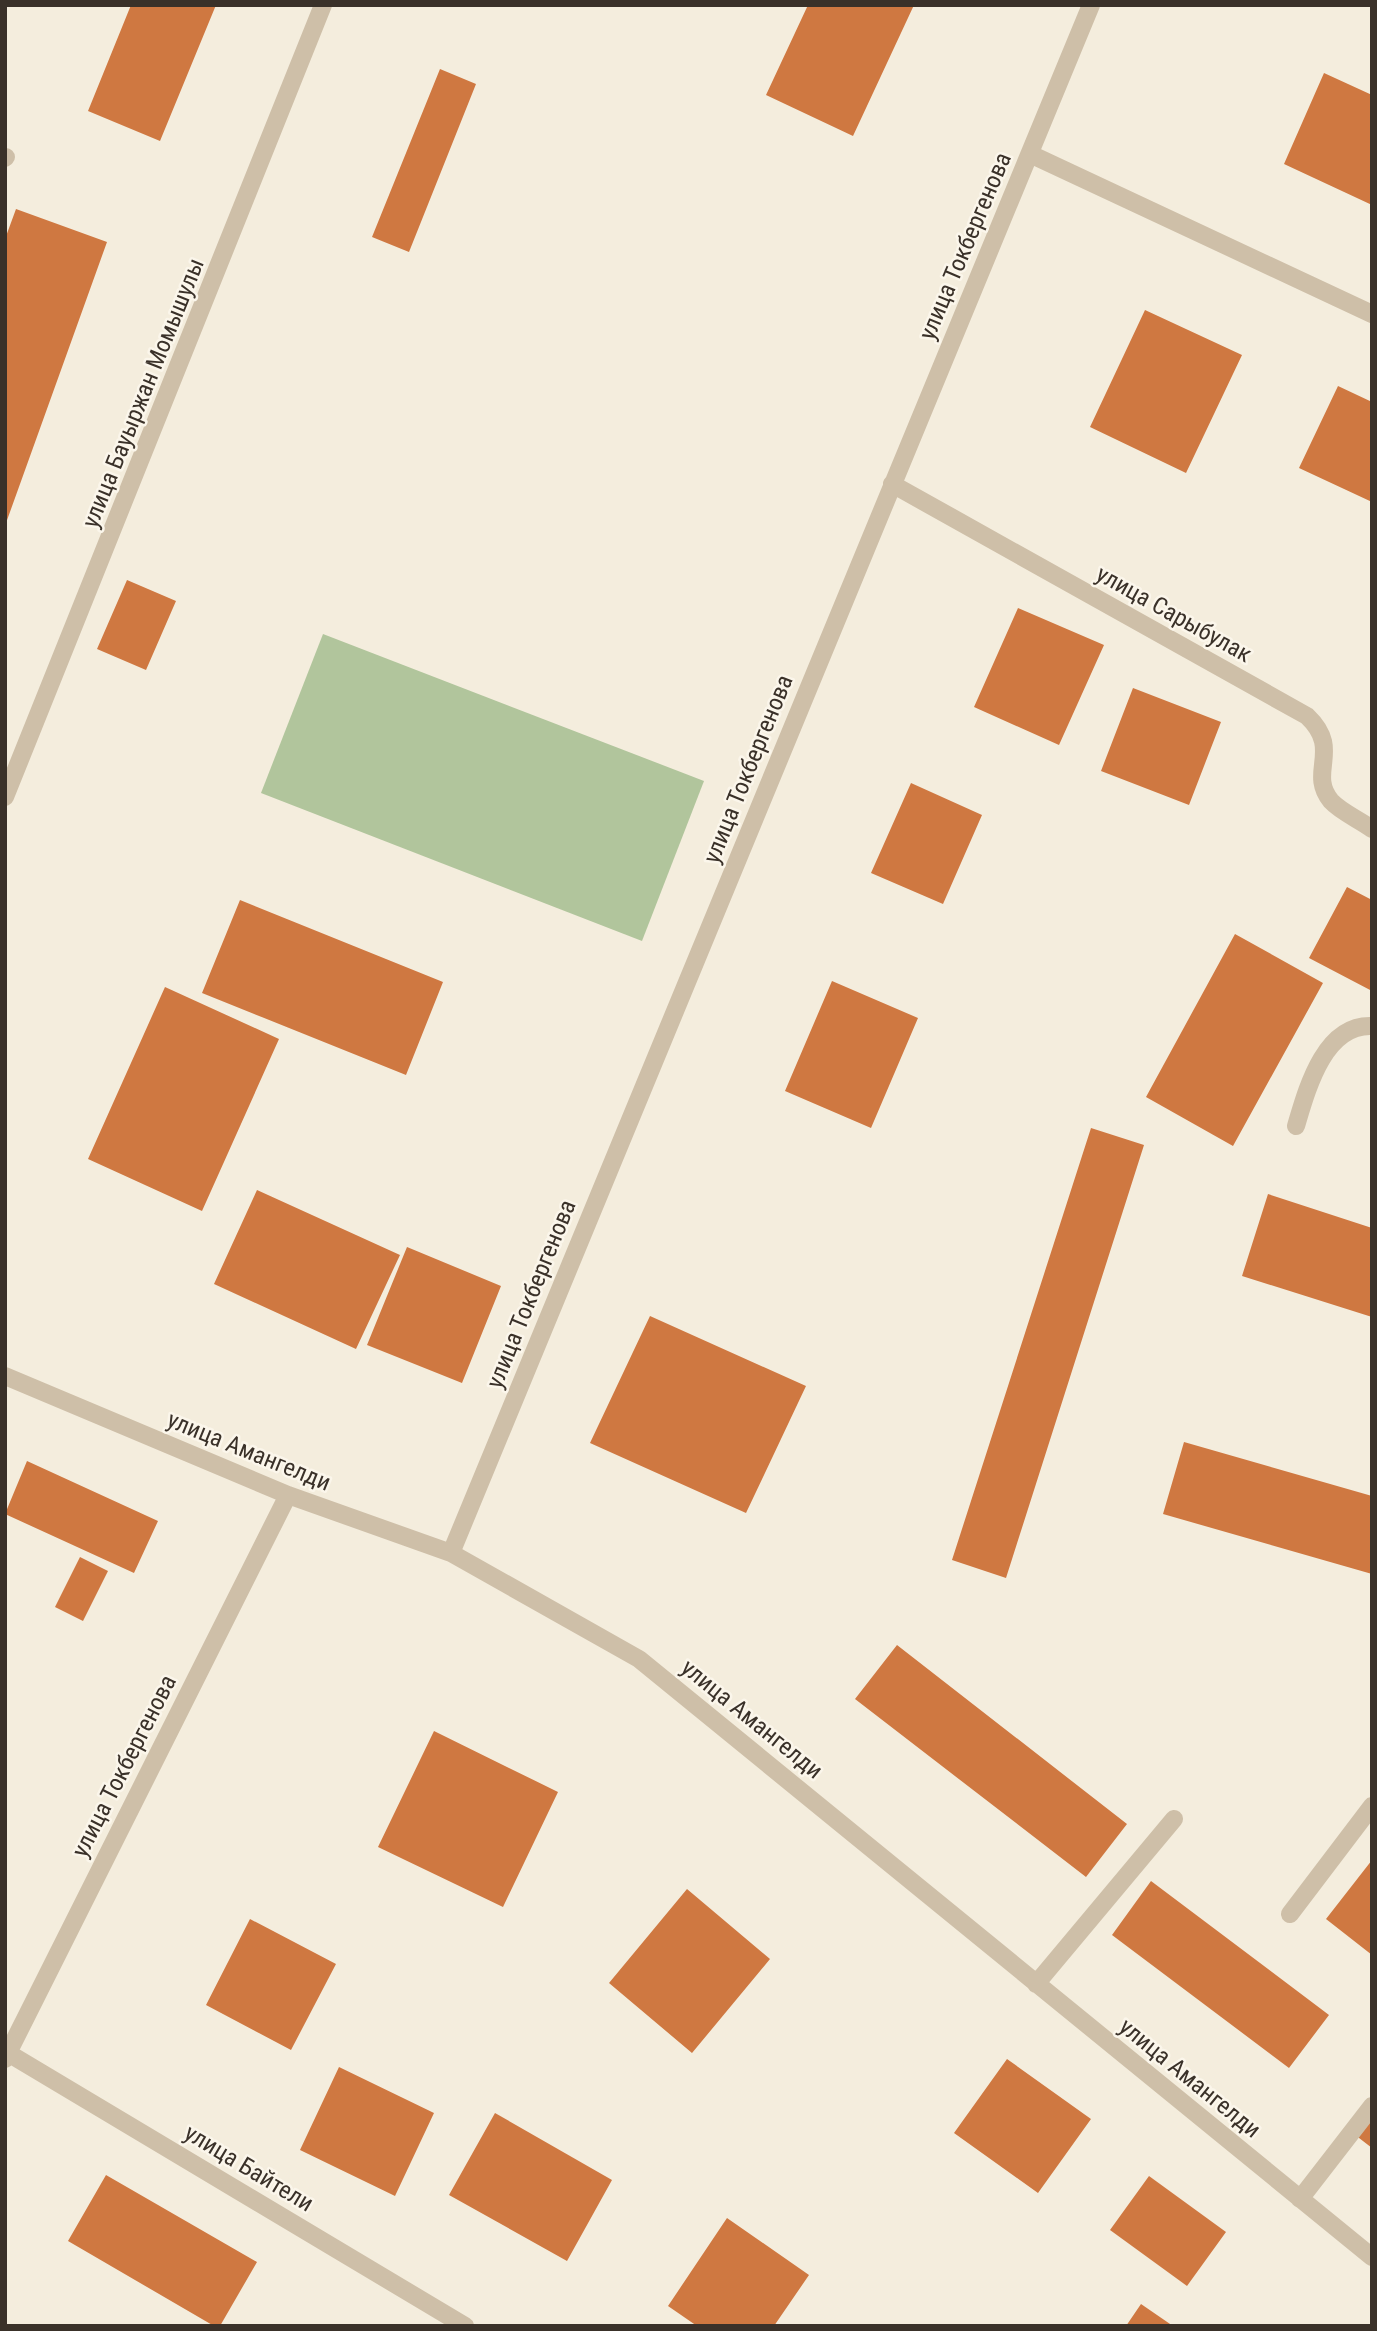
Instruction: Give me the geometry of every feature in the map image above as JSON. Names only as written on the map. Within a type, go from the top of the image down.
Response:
[{"type":"street","name":"улица Бауыржан Момышулы","points":[[5,797],[323,5]]},
{"type":"street","name":"улица Токбергенова","points":[[451,1553],[1091,5]]},
{"type":"street","points":[[1030,154],[1372,314]]},
{"type":"street","name":"улица Сарыбулак","points":[[892,484],[1307,716],[1322,730],[1325,749],[1321,777],[1331,800],[1372,829]]},
{"type":"street","points":[[1296,1126],[1311,1073],[1340,1038],[1356,1025],[1372,1026]]},
{"type":"street","name":"улица Амангелди","points":[[5,1377],[288,1495],[451,1553],[639,1659],[1372,2257]]},
{"type":"street","name":"улица Токбергенова","points":[[7,2056],[288,1495]]},
{"type":"street","points":[[1290,1913],[1372,1806]]},
{"type":"street","points":[[1036,1984],[1174,1819]]},
{"type":"street","name":"улица Байтели","points":[[7,2056],[465,2326]]},
{"type":"street","points":[[1300,2199],[1372,2106]]},
{"type":"green space","points":[[323,634],[704,781],[642,941],[261,793]]},
{"type":"building","points":[[131,5],[216,5],[160,141],[88,111]]},
{"type":"building","points":[[808,5],[914,5],[853,136],[766,95]]},
{"type":"building","points":[[440,69],[476,84],[409,252],[372,237]]},
{"type":"building","points":[[1324,73],[1372,95],[1372,205],[1284,164]]},
{"type":"building","points":[[16,209],[107,242],[6,523],[5,239]]},
{"type":"building","points":[[1145,310],[1242,355],[1186,473],[1090,427]]},
{"type":"building","points":[[1338,386],[1372,402],[1372,502],[1299,468]]},
{"type":"building","points":[[127,580],[176,601],[146,670],[97,649]]},
{"type":"building","points":[[1018,608],[1104,645],[1059,745],[974,707]]},
{"type":"building","points":[[1133,688],[1221,722],[1189,805],[1101,771]]},
{"type":"building","points":[[911,783],[982,815],[943,904],[871,873]]},
{"type":"building","points":[[1347,887],[1372,900],[1372,991],[1309,958]]},
{"type":"building","points":[[240,900],[443,982],[406,1075],[202,993]]},
{"type":"building","points":[[1235,934],[1323,983],[1233,1146],[1146,1097]]},
{"type":"building","points":[[832,981],[918,1018],[871,1128],[785,1091]]},
{"type":"building","points":[[165,987],[279,1039],[202,1211],[88,1159]]},
{"type":"building","points":[[1091,1128],[1144,1145],[1006,1578],[952,1560]]},
{"type":"building","points":[[257,1190],[400,1255],[356,1349],[214,1284]]},
{"type":"building","points":[[1268,1194],[1372,1228],[1372,1317],[1242,1276]]},
{"type":"building","points":[[407,1247],[501,1286],[462,1383],[367,1345]]},
{"type":"building","points":[[650,1316],[806,1386],[746,1513],[590,1443]]},
{"type":"building","points":[[1184,1442],[1372,1496],[1372,1574],[1163,1514]]},
{"type":"building","points":[[27,1461],[158,1521],[134,1573],[5,1514]]},
{"type":"building","points":[[80,1557],[108,1571],[83,1621],[55,1607]]},
{"type":"building","points":[[897,1645],[1127,1824],[1086,1877],[855,1699]]},
{"type":"building","points":[[434,1731],[558,1792],[503,1907],[378,1847]]},
{"type":"building","points":[[1372,1860],[1372,1955],[1326,1919]]},
{"type":"building","points":[[1151,1881],[1329,2015],[1289,2068],[1112,1935]]},
{"type":"building","points":[[687,1889],[770,1959],[692,2053],[609,1983]]},
{"type":"building","points":[[250,1919],[336,1964],[291,2050],[206,2005]]},
{"type":"building","points":[[1007,2059],[1091,2119],[1038,2193],[954,2133]]},
{"type":"building","points":[[339,2067],[434,2113],[395,2196],[300,2150]]},
{"type":"building","points":[[1372,2104],[1372,2148],[1350,2131]]},
{"type":"building","points":[[495,2113],[612,2180],[567,2261],[449,2195]]},
{"type":"building","points":[[106,2175],[257,2262],[220,2326],[214,2326],[68,2241]]},
{"type":"building","points":[[1149,2176],[1226,2232],[1187,2286],[1110,2230]]},
{"type":"building","points":[[727,2218],[809,2275],[774,2326],[697,2326],[668,2306]]},
{"type":"building","points":[[1141,2304],[1173,2326],[1126,2326]]}]
